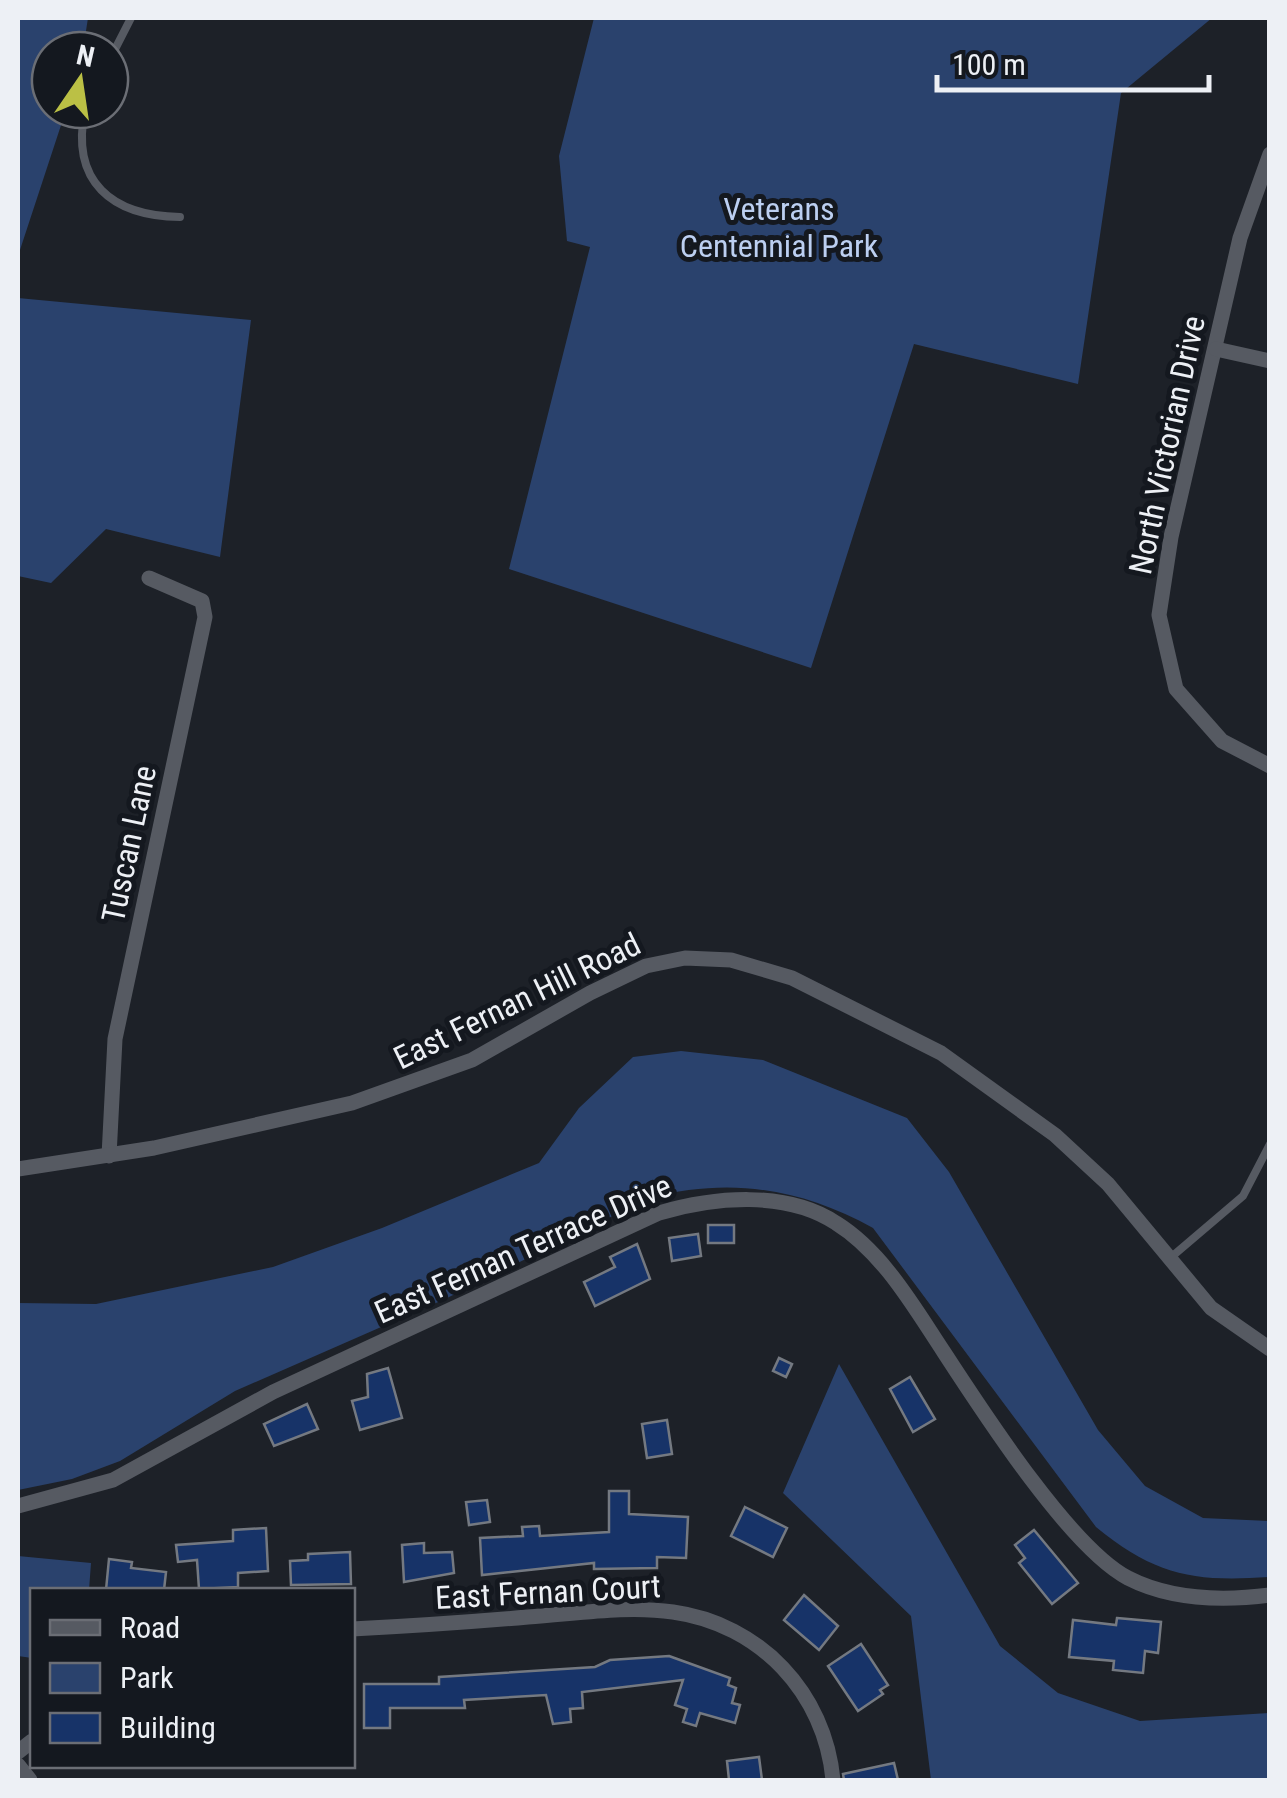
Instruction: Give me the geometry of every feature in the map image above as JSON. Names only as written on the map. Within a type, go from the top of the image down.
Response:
[{"type":"street","name":"North Victorian Drive","points":[[1270,154],[1240,238],[1171,537],[1159,615],[1176,689],[1222,741],[1270,766]]},
{"type":"street","points":[[1216,348],[1270,361]]},
{"type":"street","name":"Tuscan Lane","points":[[109,1156],[115,1039],[205,617],[202,600],[149,578]]},
{"type":"street","name":"East Fernan Hill Road","points":[[18,1168],[109,1156],[352,1103],[414,1085],[472,1060],[590,992],[646,966],[670,959],[710,958],[792,978],[941,1053],[1055,1136],[1108,1184],[1211,1308],[1256,1344],[1270,1348]]},
{"type":"street","name":"East Fernan Terrace Drive","points":[[18,1506],[113,1480],[273,1392],[659,1213],[695,1203],[748,1201],[813,1211],[854,1236],[916,1309],[1012,1452],[1109,1566],[1140,1583],[1182,1595],[1270,1595]]},
{"type":"street","name":"East Fernan Court","points":[[355,1629],[648,1610],[708,1619],[750,1639],[796,1682],[823,1733],[833,1780]]},
{"type":"street","points":[[18,1765],[30,1780]]},
{"type":"lane","points":[[81,130],[84,158],[103,195],[121,205],[180,217]]},
{"type":"lane","points":[[1168,1260],[1242,1196],[1270,1144]]},
{"type":"green space","points":[[18,18],[88,18],[86,30],[30,30],[30,130],[59,130],[18,256]]},
{"type":"green space","name":"Veterans Centennial Park","points":[[594,18],[1212,18],[1121,93],[1078,384],[914,344],[811,668],[509,569],[590,247],[567,241],[559,156]]},
{"type":"green space","points":[[18,298],[251,320],[220,557],[106,529],[51,583],[18,576]]},
{"type":"green space","points":[[681,1051],[763,1060],[907,1118],[949,1172],[1098,1430],[1145,1486],[1203,1518],[1269,1521],[1269,1577],[1219,1578],[1177,1572],[1138,1556],[1096,1527],[873,1228],[819,1203],[764,1190],[736,1188],[708,1188],[649,1198],[445,1299],[235,1391],[120,1461],[72,1479],[18,1490],[18,1303],[96,1304],[273,1267],[382,1228],[539,1163],[579,1108],[633,1057]]},
{"type":"green space","points":[[839,1364],[1000,1646],[1058,1693],[1140,1721],[1269,1713],[1269,1780],[931,1780],[911,1616],[783,1493]]},
{"type":"green space","points":[[18,1556],[91,1563],[89,1588],[30,1588],[30,1658],[18,1656]]},
{"type":"building","points":[[708,1225],[734,1225],[734,1243],[708,1243]]},
{"type":"building","points":[[698,1234],[701,1256],[672,1261],[669,1238]]},
{"type":"building","points":[[637,1244],[650,1279],[595,1306],[584,1282],[615,1267],[610,1257]]},
{"type":"building","points":[[779,1358],[792,1364],[786,1377],[773,1371]]},
{"type":"building","points":[[388,1368],[402,1418],[360,1430],[352,1401],[368,1397],[367,1374]]},
{"type":"building","points":[[910,1377],[935,1419],[913,1432],[890,1389]]},
{"type":"building","points":[[307,1404],[318,1429],[274,1446],[264,1424]]},
{"type":"building","points":[[667,1420],[672,1454],[647,1458],[642,1424]]},
{"type":"building","points":[[609,1491],[629,1491],[629,1514],[688,1517],[686,1558],[657,1557],[657,1568],[594,1569],[594,1563],[482,1575],[480,1538],[523,1536],[522,1527],[539,1526],[540,1536],[609,1532]]},
{"type":"building","points":[[487,1500],[490,1522],[469,1525],[466,1502]]},
{"type":"building","points":[[745,1507],[787,1528],[773,1557],[731,1536]]},
{"type":"building","points":[[266,1528],[268,1571],[238,1573],[238,1587],[199,1588],[197,1560],[178,1562],[176,1545],[233,1541],[233,1530]]},
{"type":"building","points":[[1034,1530],[1078,1583],[1052,1604],[1019,1563],[1025,1558],[1015,1545]]},
{"type":"building","points":[[424,1543],[424,1553],[452,1552],[454,1573],[404,1582],[402,1545]]},
{"type":"building","points":[[350,1552],[351,1584],[291,1585],[290,1561],[308,1560],[308,1554]]},
{"type":"building","points":[[109,1559],[132,1562],[131,1568],[166,1572],[164,1588],[106,1588]]},
{"type":"building","points":[[804,1595],[838,1626],[819,1650],[784,1620]]},
{"type":"building","points":[[1117,1618],[1161,1622],[1158,1653],[1145,1651],[1143,1673],[1113,1670],[1114,1661],[1069,1657],[1073,1620],[1116,1625]]},
{"type":"building","points":[[861,1644],[888,1685],[880,1690],[883,1694],[858,1711],[828,1666]]},
{"type":"building","points":[[669,1656],[730,1678],[728,1685],[736,1688],[732,1703],[740,1705],[735,1723],[700,1713],[696,1726],[683,1722],[687,1709],[675,1705],[683,1680],[582,1692],[583,1708],[570,1709],[571,1722],[553,1724],[546,1695],[464,1700],[465,1708],[390,1708],[390,1728],[364,1728],[364,1684],[439,1684],[439,1677],[595,1667],[610,1660]]},
{"type":"building","points":[[759,1757],[762,1780],[729,1780],[727,1761]]},
{"type":"building","points":[[894,1763],[898,1780],[844,1780],[843,1774]]}]
